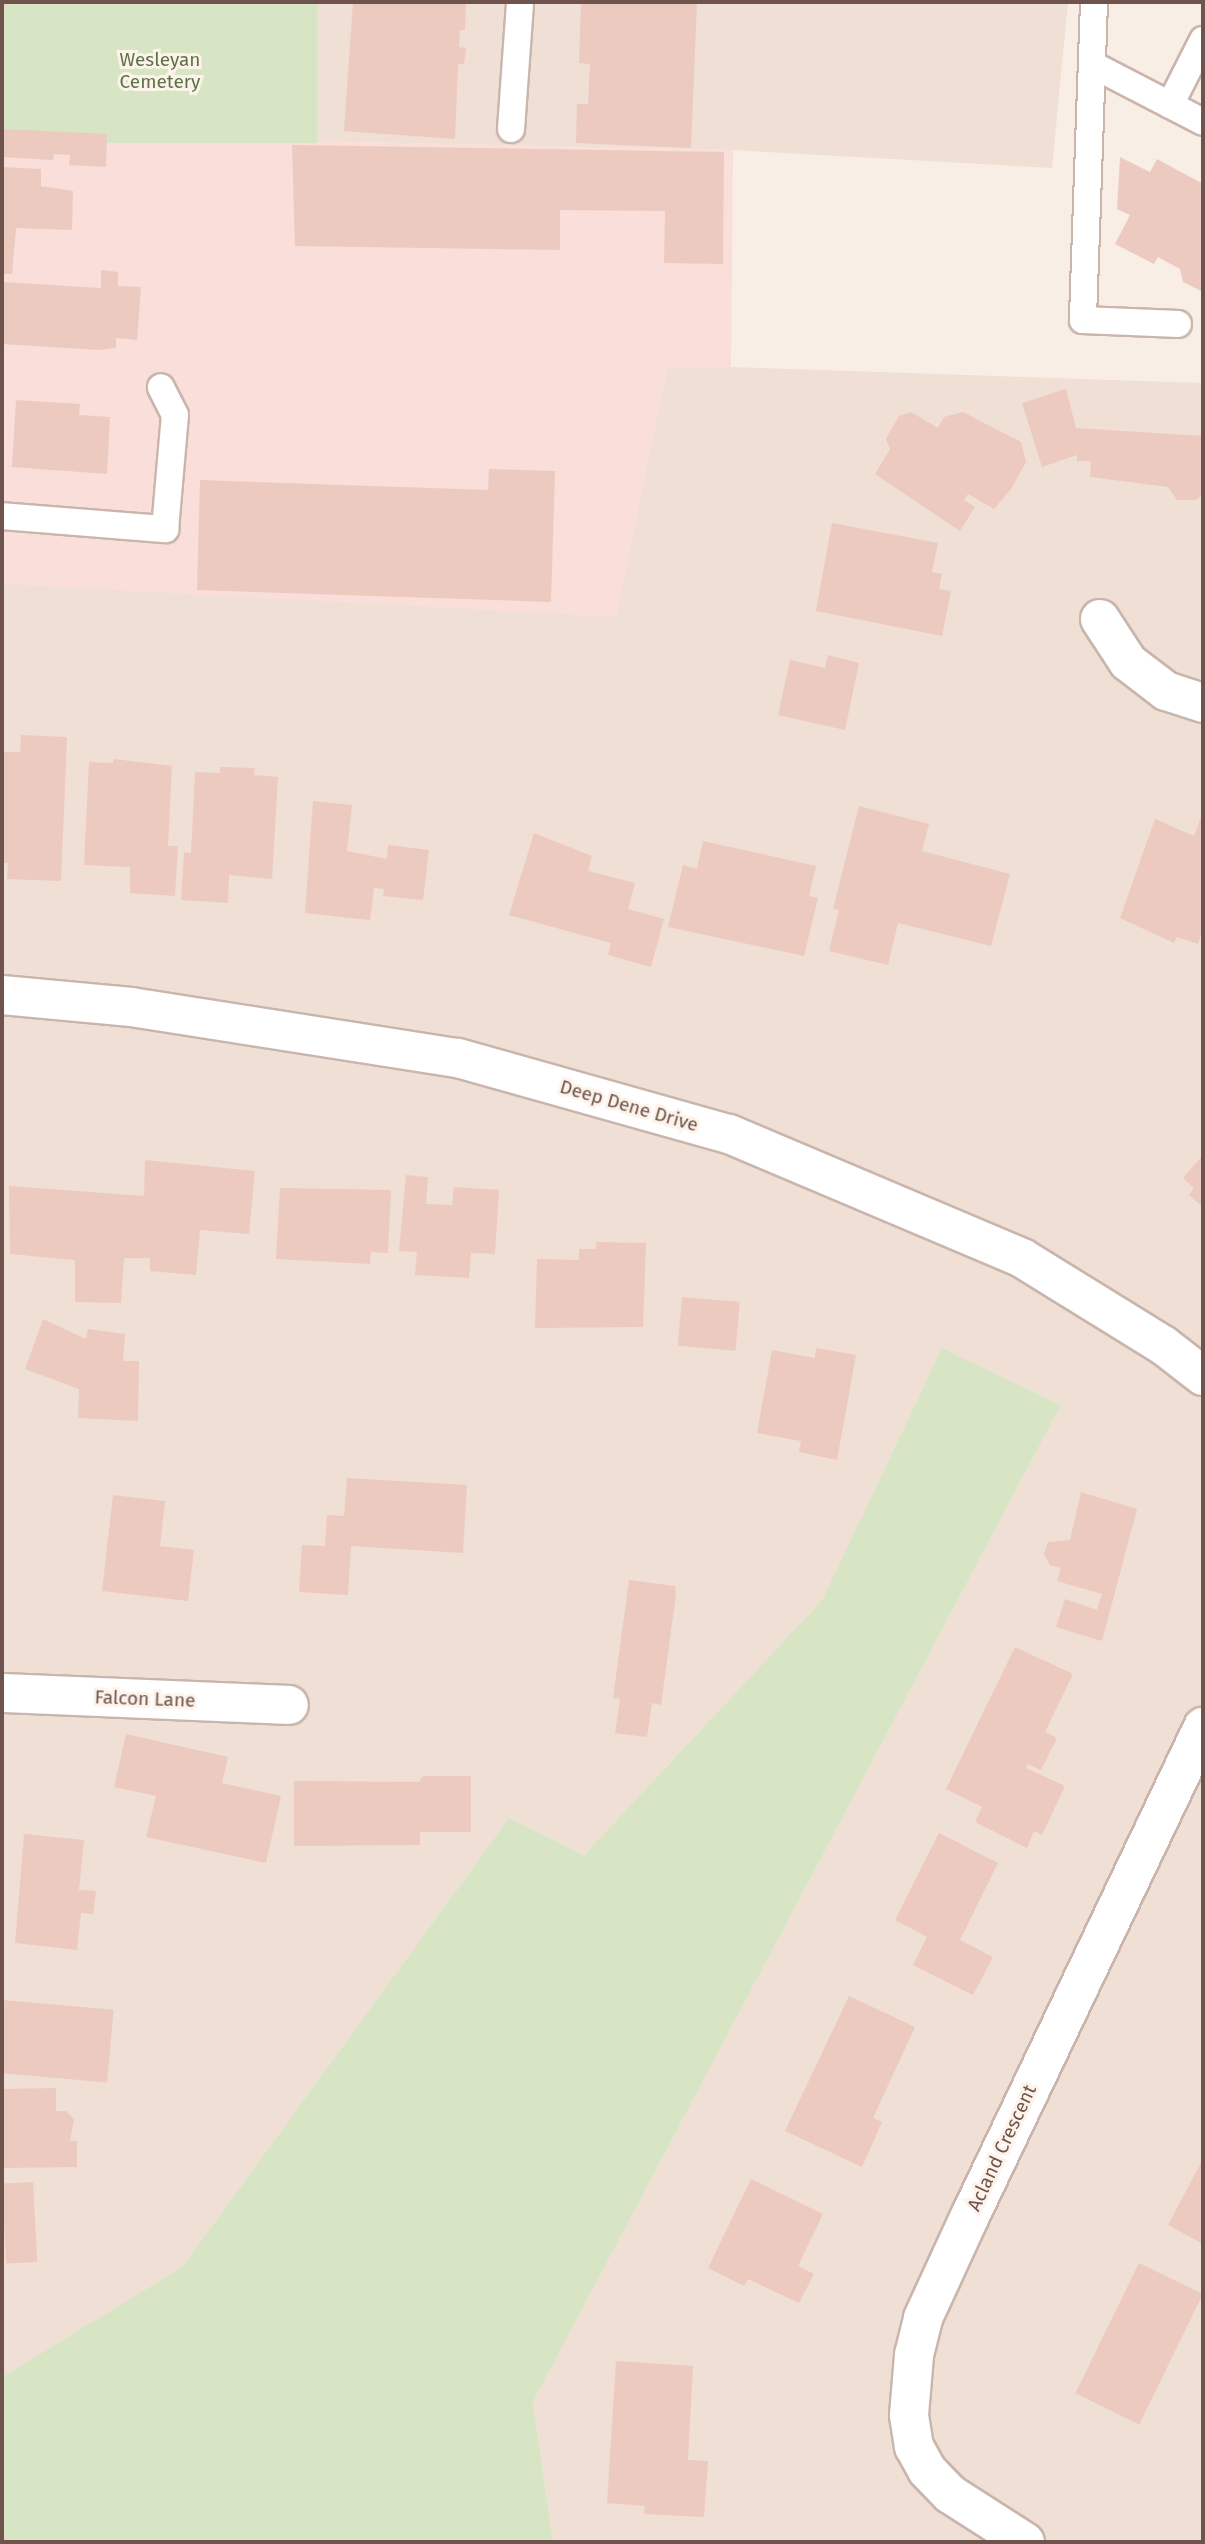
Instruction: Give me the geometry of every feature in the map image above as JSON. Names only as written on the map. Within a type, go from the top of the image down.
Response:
[{"type":"street","points":[[1100,619],[1128,662],[1166,691],[1203,704]]},
{"type":"street","name":"Deep Dene Drive","points":[[2,995],[131,1007],[458,1058],[729,1134],[1022,1258],[1163,1345],[1203,1376]]},
{"type":"street","name":"Falcon Lane","points":[[2,1693],[289,1706]]},
{"type":"street","name":"Acland Crescent","points":[[1025,2542],[950,2494],[927,2470],[914,2447],[909,2414],[914,2355],[923,2318],[1203,1727]]},
{"type":"lane","points":[[512,129],[520,2]]},
{"type":"lane","points":[[1094,2],[1083,320],[1178,324]]},
{"type":"lane","points":[[1170,105],[1203,40]]},
{"type":"lane","points":[[1093,65],[1203,122]]},
{"type":"lane","points":[[2,516],[165,529],[175,415],[161,387]]},
{"type":"shaded area","points":[[317,2],[1068,2],[1052,168],[733,150],[304,141]]},
{"type":"shaded area","points":[[304,141],[733,150],[731,367],[667,368],[616,617],[2,584],[2,143]]},
{"type":"shaded area","points":[[731,367],[1203,383],[1203,2542],[553,2542],[533,2402],[1061,1405],[942,1348],[822,1600],[584,1855],[509,1818],[182,2267],[2,2377],[2,583],[616,616],[667,368]]},
{"type":"green space","name":"Wesleyan Cemetery","points":[[2,2],[317,2],[317,143],[2,143]]},
{"type":"green space","points":[[942,1348],[1061,1405],[533,2402],[553,2542],[2,2542],[2,2377],[182,2267],[509,1818],[584,1855],[822,1600]]},
{"type":"building","points":[[353,2],[466,2],[465,30],[460,30],[459,47],[466,48],[464,64],[458,64],[455,139],[344,131]]},
{"type":"building","points":[[581,2],[697,2],[691,148],[576,143],[577,104],[588,104],[590,64],[579,63]]},
{"type":"building","points":[[2,129],[107,134],[106,167],[69,165],[70,155],[54,154],[53,160],[2,157]]},
{"type":"building","points":[[292,145],[724,152],[723,264],[664,263],[665,211],[560,210],[560,250],[295,246]]},
{"type":"building","points":[[1120,157],[1150,172],[1157,159],[1203,184],[1203,292],[1183,282],[1180,269],[1158,257],[1154,264],[1115,244],[1130,215],[1117,209]]},
{"type":"building","points":[[2,167],[41,169],[41,186],[73,191],[72,230],[16,228],[12,274],[2,274]]},
{"type":"building","points":[[101,270],[118,272],[118,286],[141,287],[137,340],[116,338],[116,348],[99,350],[2,344],[2,282],[101,288]]},
{"type":"building","points":[[1066,389],[1076,428],[1203,436],[1203,494],[1196,500],[1177,500],[1168,487],[1090,477],[1091,461],[1077,461],[1077,455],[1042,467],[1022,403]]},
{"type":"building","points":[[16,400],[80,404],[79,415],[110,417],[107,474],[12,467]]},
{"type":"building","points":[[911,412],[938,428],[944,417],[963,412],[1021,442],[1026,462],[1011,489],[994,509],[968,494],[964,500],[975,507],[960,531],[875,474],[890,449],[886,439],[899,416]]},
{"type":"building","points":[[489,469],[555,471],[551,602],[197,590],[200,480],[488,490]]},
{"type":"building","points":[[832,523],[938,543],[932,572],[942,574],[939,589],[951,591],[942,636],[816,611]]},
{"type":"building","points":[[828,655],[859,663],[845,730],[778,715],[790,660],[825,668]]},
{"type":"building","points":[[21,735],[67,737],[61,881],[7,879],[8,863],[2,863],[2,752],[20,752]]},
{"type":"building","points":[[114,759],[172,766],[168,846],[178,846],[175,896],[130,893],[130,867],[84,865],[89,762],[113,763]]},
{"type":"building","points":[[220,767],[255,768],[254,775],[278,777],[272,879],[229,875],[228,903],[181,900],[184,852],[191,853],[195,772],[220,773]]},
{"type":"building","points":[[313,801],[352,805],[347,851],[387,859],[388,845],[429,850],[423,900],[383,896],[384,889],[374,888],[370,920],[305,913]]},
{"type":"building","points":[[859,806],[929,824],[922,851],[1010,874],[991,946],[898,923],[888,965],[829,951],[839,910],[833,909]]},
{"type":"building","points":[[1203,811],[1203,930],[1198,944],[1177,937],[1174,943],[1120,918],[1155,819],[1194,836]]},
{"type":"building","points":[[534,833],[592,856],[588,871],[635,883],[628,909],[664,919],[651,967],[608,955],[611,943],[509,915]]},
{"type":"building","points":[[703,841],[816,866],[809,896],[818,898],[804,956],[668,927],[683,865],[697,869]]},
{"type":"building","points":[[1203,1155],[1203,1207],[1189,1195],[1194,1188],[1183,1178]]},
{"type":"building","points":[[145,1160],[255,1171],[249,1234],[200,1230],[196,1275],[150,1271],[150,1258],[124,1258],[121,1303],[75,1302],[75,1260],[10,1254],[9,1186],[144,1196]]},
{"type":"building","points":[[406,1175],[428,1177],[426,1204],[452,1205],[454,1187],[499,1190],[495,1254],[471,1253],[469,1278],[415,1275],[417,1252],[399,1251]]},
{"type":"building","points":[[280,1188],[391,1190],[388,1253],[371,1252],[370,1264],[276,1259]]},
{"type":"building","points":[[596,1242],[646,1243],[643,1327],[535,1328],[537,1259],[579,1260],[579,1249],[596,1249]]},
{"type":"building","points":[[682,1297],[740,1302],[736,1351],[678,1346]]},
{"type":"building","points":[[43,1319],[86,1339],[88,1329],[125,1334],[123,1361],[139,1361],[138,1421],[78,1418],[79,1389],[25,1369]]},
{"type":"building","points":[[816,1348],[856,1355],[837,1460],[799,1452],[801,1441],[757,1433],[772,1350],[815,1358]]},
{"type":"building","points":[[347,1478],[467,1485],[463,1553],[351,1546],[348,1595],[299,1592],[302,1545],[325,1546],[327,1515],[344,1516]]},
{"type":"building","points":[[1081,1492],[1137,1509],[1102,1641],[1056,1627],[1065,1599],[1097,1610],[1102,1594],[1057,1581],[1061,1568],[1050,1565],[1044,1554],[1048,1542],[1070,1540]]},
{"type":"building","points":[[113,1495],[165,1501],[160,1546],[194,1550],[188,1601],[102,1591]]},
{"type":"building","points":[[629,1580],[675,1586],[676,1594],[661,1705],[652,1703],[647,1737],[615,1733],[620,1699],[613,1698]]},
{"type":"building","points":[[1015,1647],[1073,1674],[1045,1732],[1057,1738],[1041,1770],[1028,1764],[1026,1768],[1065,1786],[1042,1835],[1034,1831],[1027,1848],[975,1822],[982,1807],[946,1789]]},
{"type":"building","points":[[126,1734],[228,1757],[222,1783],[281,1796],[266,1863],[146,1837],[156,1796],[114,1787]]},
{"type":"building","points":[[423,1776],[471,1776],[471,1832],[420,1832],[420,1845],[294,1846],[294,1781],[419,1782]]},
{"type":"building","points":[[939,1833],[998,1863],[960,1940],[993,1957],[973,1995],[913,1965],[927,1937],[895,1920]]},
{"type":"building","points":[[24,1834],[84,1840],[79,1890],[96,1891],[93,1914],[81,1913],[77,1950],[15,1943]]},
{"type":"building","points":[[849,1996],[915,2027],[873,2118],[882,2122],[862,2167],[785,2131]]},
{"type":"building","points":[[2,2000],[114,2010],[107,2082],[2,2073]]},
{"type":"building","points":[[56,2088],[56,2111],[66,2111],[74,2119],[70,2141],[77,2141],[77,2167],[2,2168],[2,2089]]},
{"type":"building","points":[[1203,2159],[1203,2244],[1168,2225]]},
{"type":"building","points":[[751,2179],[823,2214],[798,2266],[814,2274],[799,2303],[748,2279],[744,2286],[708,2268]]},
{"type":"building","points":[[33,2182],[37,2262],[6,2264],[2,2184]]},
{"type":"building","points":[[1139,2263],[1203,2294],[1139,2424],[1075,2393]]},
{"type":"building","points":[[616,2361],[693,2366],[688,2460],[708,2461],[704,2517],[644,2514],[645,2506],[607,2503]]}]
